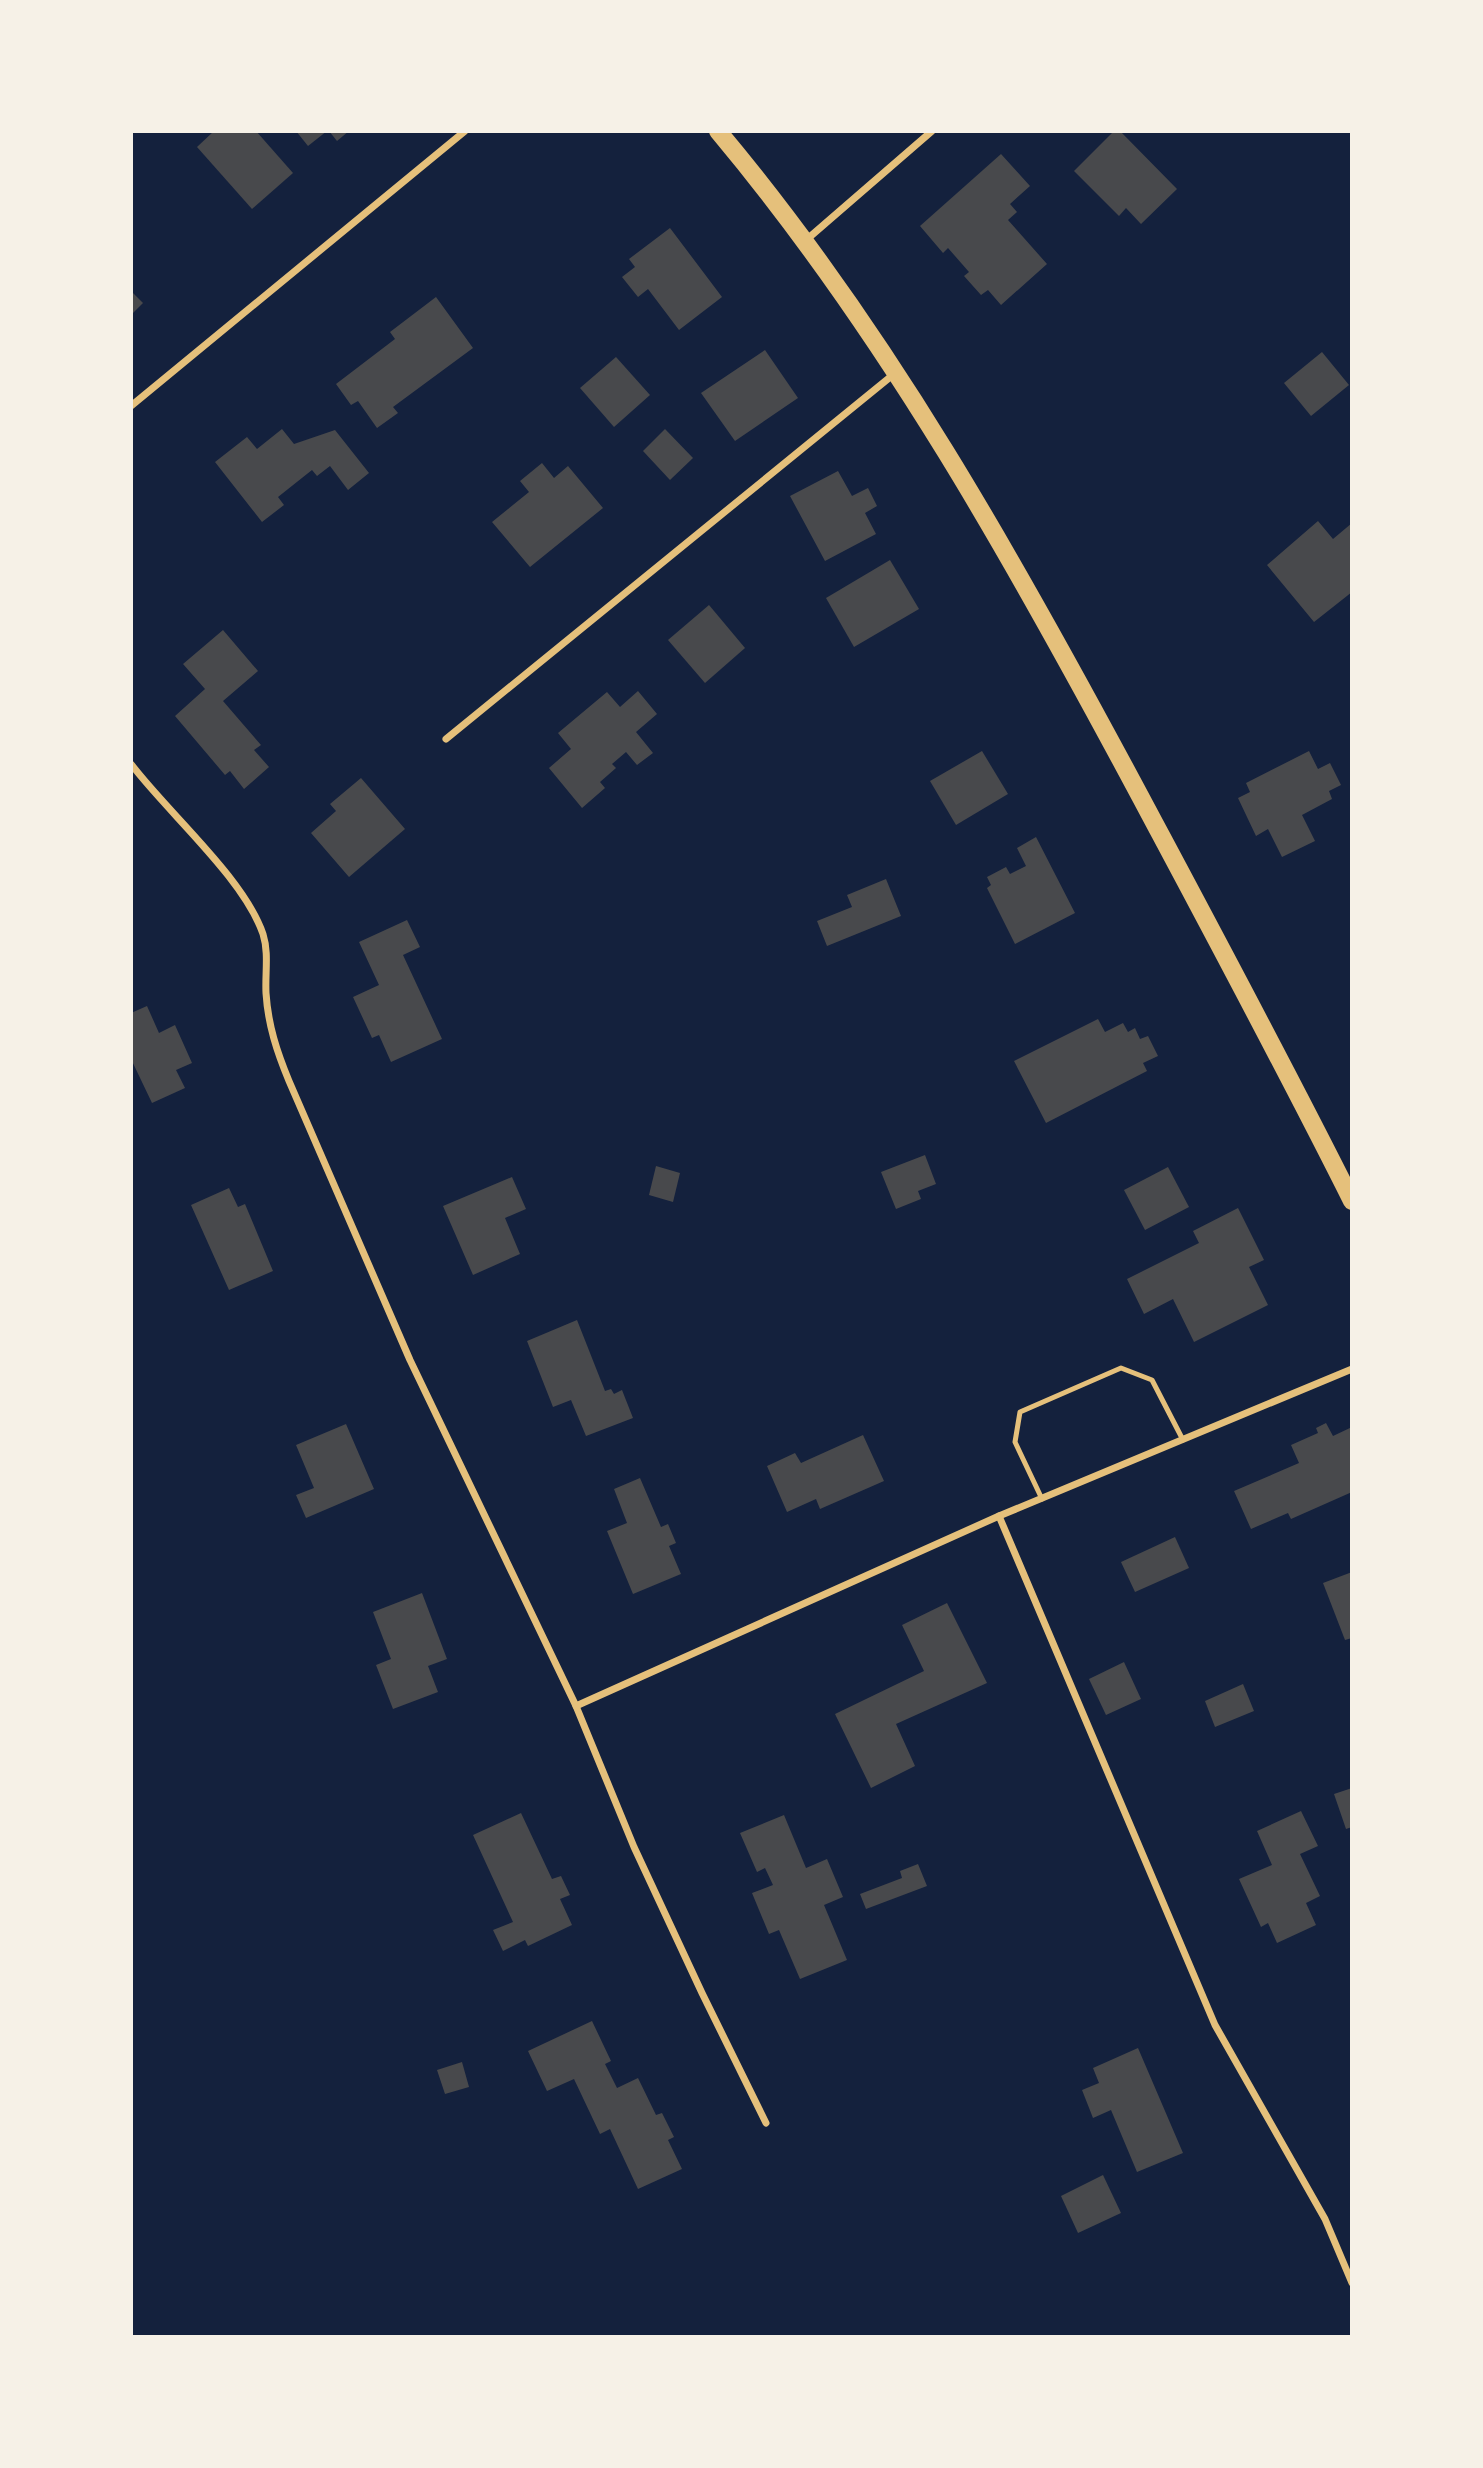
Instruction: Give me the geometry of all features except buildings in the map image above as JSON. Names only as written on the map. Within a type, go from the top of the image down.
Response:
[{"type":"main road","points":[[718,131],[804,242],[897,371],[1001,541],[1110,738],[1352,1202]]},
{"type":"street","points":[[131,406],[465,131]]},
{"type":"street","points":[[804,242],[932,131]]},
{"type":"street","points":[[446,740],[897,371]]},
{"type":"street","points":[[131,764],[239,892],[263,935],[267,956],[265,991],[268,1018],[279,1057],[410,1360],[576,1706],[639,1860],[766,2123]]},
{"type":"street","points":[[576,1706],[999,1516],[1352,1369]]},
{"type":"street","points":[[999,1516],[1215,2025],[1325,2219],[1352,2283]]},
{"type":"lane","points":[[1042,1499],[1015,1443],[1020,1412],[1121,1368],[1152,1380],[1183,1440]]}]
